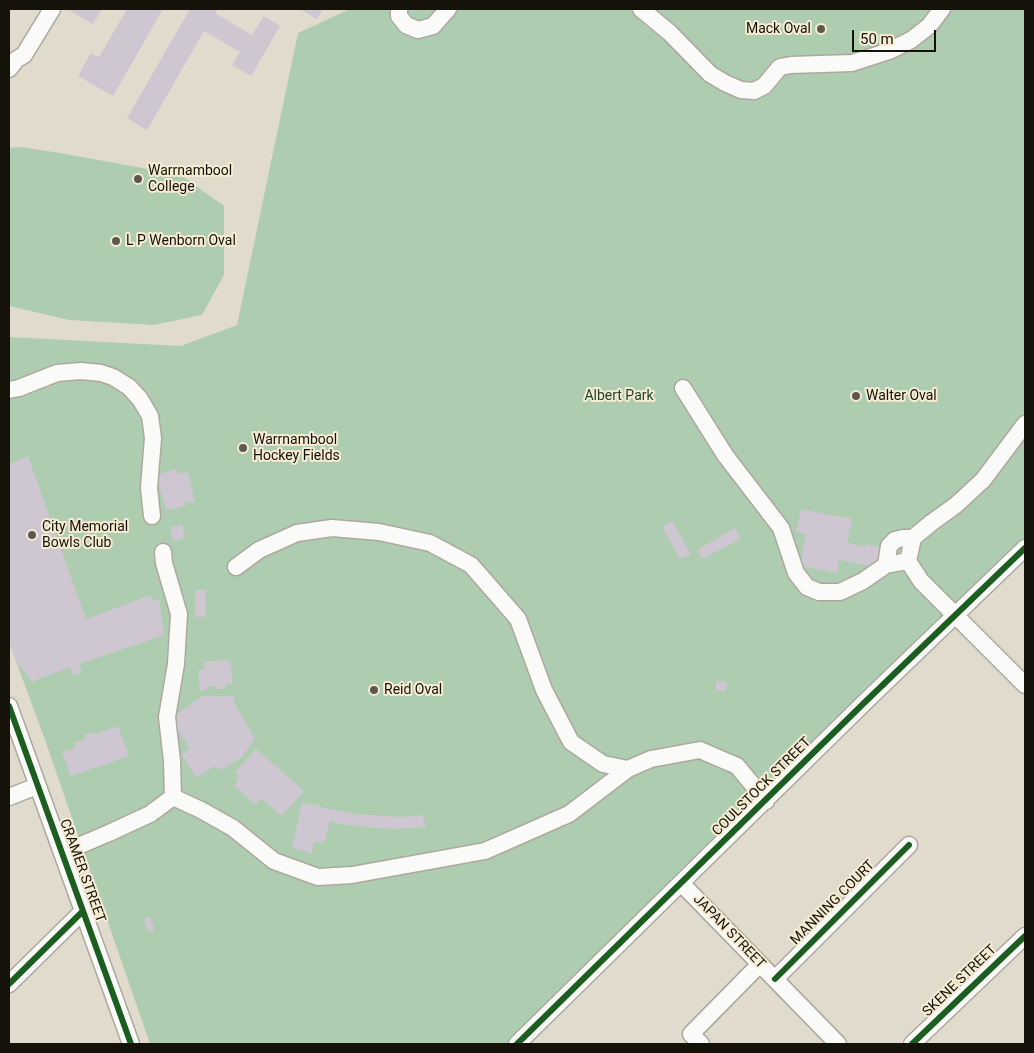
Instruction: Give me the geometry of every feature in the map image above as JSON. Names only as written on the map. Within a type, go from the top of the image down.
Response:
[{"type":"street","points":[[9,69],[17,59],[24,55],[52,9]]},
{"type":"street","points":[[399,9],[399,16],[406,25],[418,30],[433,26],[448,9]]},
{"type":"street","points":[[641,9],[663,27],[710,74],[725,84],[741,90],[754,91],[764,86],[780,67],[791,64],[852,63],[889,51],[911,40],[929,26],[942,9]]},
{"type":"street","points":[[9,390],[57,374],[81,371],[101,373],[113,377],[129,387],[140,399],[150,416],[153,438],[150,488],[152,516]]},
{"type":"street","points":[[683,388],[725,454],[781,528],[796,573],[807,587],[819,592],[840,592],[863,581],[886,565],[908,561]]},
{"type":"street","points":[[1025,424],[983,480],[956,505],[913,538],[908,561],[921,581],[1025,685]]},
{"type":"street","points":[[236,567],[259,550],[297,533],[332,528],[379,532],[430,543],[471,565],[518,619],[544,690],[571,742],[603,764],[628,769]]},
{"type":"street","points":[[886,565],[889,546],[895,540],[913,538]]},
{"type":"street","name":"COULSTOCK STREET","points":[[517,1044],[1025,548]]},
{"type":"street","points":[[163,552],[164,563],[179,614],[176,664],[167,717],[172,761],[173,797]]},
{"type":"street","name":"CRAMER STREET","points":[[9,706],[131,1044]]},
{"type":"street","points":[[173,797],[234,828],[274,861],[318,877],[352,875],[485,851],[569,814],[628,769],[652,759],[700,750],[738,766],[766,801]]},
{"type":"street","points":[[9,796],[38,786]]},
{"type":"street","points":[[62,852],[150,814],[173,797]]},
{"type":"street","name":"MANNING COURT","points":[[774,979],[908,845]]},
{"type":"street","name":"JAPAN STREET","points":[[682,884],[838,1044]]},
{"type":"street","points":[[9,984],[83,911]]},
{"type":"street","name":"SKENE STREET","points":[[912,1044],[1025,936]]},
{"type":"street","points":[[701,1044],[691,1034],[760,964]]},
{"type":"green space","name":"Albert Park","points":[[350,9],[1025,9],[1025,541],[509,1044],[150,1044],[44,737],[9,642],[9,337],[181,346],[237,325],[298,33]]},
{"type":"green space","name":"L P Wenborn Oval","points":[[20,147],[181,175],[224,206],[224,275],[202,315],[154,325],[69,320],[9,306],[9,148]]},
{"type":"building","points":[[67,9],[102,9],[93,24]]},
{"type":"building","points":[[127,9],[163,9],[113,96],[78,76],[91,53],[99,57]]},
{"type":"building","points":[[190,9],[217,9],[215,13],[252,35],[264,16],[280,26],[251,76],[232,65],[240,52],[204,31],[147,130],[127,118]]},
{"type":"building","points":[[300,9],[323,9],[317,19]]},
{"type":"building","name":"City Memorial Bowls Club","points":[[28,456],[86,619],[151,595],[152,600],[159,599],[164,635],[79,664],[82,672],[73,676],[70,667],[32,682],[16,661],[9,642],[9,464]]},
{"type":"building","points":[[177,469],[178,474],[188,472],[195,502],[185,502],[186,506],[166,510],[156,475]]},
{"type":"building","points":[[801,509],[852,519],[847,543],[866,547],[867,544],[880,547],[876,567],[839,560],[837,573],[800,566],[806,534],[796,532]]},
{"type":"building","points":[[672,521],[691,554],[680,559],[662,527]]},
{"type":"building","points":[[182,525],[185,538],[173,541],[170,527]]},
{"type":"building","points":[[735,528],[741,539],[702,559],[697,550]]},
{"type":"building","points":[[195,590],[206,590],[205,617],[195,617]]},
{"type":"building","points":[[230,661],[233,683],[225,684],[226,689],[217,689],[214,686],[206,687],[207,690],[200,691],[198,670],[204,670],[204,662]]},
{"type":"building","points":[[716,681],[727,682],[726,691],[716,690]]},
{"type":"building","points":[[202,696],[233,696],[235,704],[255,739],[242,757],[221,770],[215,766],[196,778],[182,755],[190,748],[170,719]]},
{"type":"building","points":[[118,726],[129,756],[71,776],[62,752],[76,748],[74,743],[85,739],[84,735],[92,732],[93,735]]},
{"type":"building","points":[[256,749],[304,791],[282,816],[261,798],[255,805],[235,786],[238,776],[235,772]]},
{"type":"building","points":[[302,803],[356,814],[401,817],[422,815],[426,827],[375,828],[339,824],[330,821],[324,843],[314,841],[312,853],[292,848]]},
{"type":"building","points":[[146,917],[150,918],[154,927],[153,932],[148,931],[144,921]]},
{"type":"cycle path","points":[[517,1044],[864,703],[1025,548]]},
{"type":"cycle path","points":[[9,706],[131,1044]]},
{"type":"cycle path","points":[[775,979],[909,845]]},
{"type":"cycle path","points":[[9,984],[83,911]]},
{"type":"cycle path","points":[[912,1044],[1025,936]]},
{"type":"place","name":"Mack Oval","points":[[821,29]]},
{"type":"place","name":"Warrnambool College","points":[[138,179]]},
{"type":"place","name":"L P Wenborn Oval","points":[[116,241]]},
{"type":"place","name":"Walter Oval","points":[[856,396]]},
{"type":"place","name":"Warrnambool Hockey Fields","points":[[243,448]]},
{"type":"place","name":"City Memorial Bowls Club","points":[[32,535]]},
{"type":"place","name":"Reid Oval","points":[[374,690]]}]
